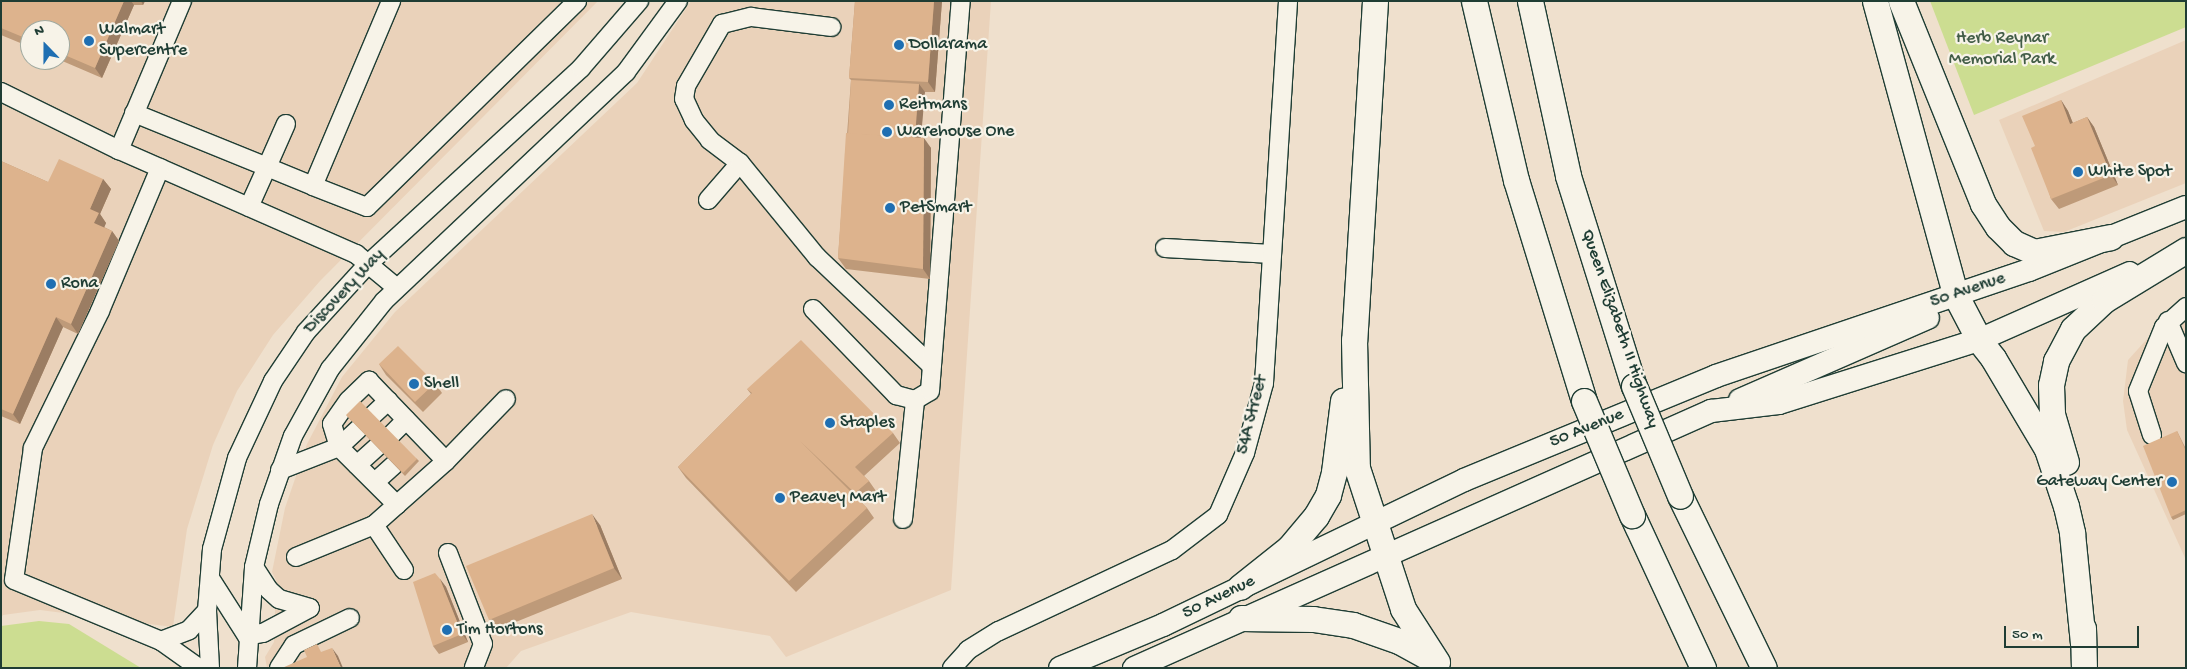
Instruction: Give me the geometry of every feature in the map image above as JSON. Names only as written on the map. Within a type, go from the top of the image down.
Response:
[{"type":"highway","points":[[1375,1],[1354,340],[1357,468],[1382,555],[1402,609],[1441,665]]},
{"type":"highway","points":[[1474,1],[1516,180],[1584,401],[1632,515],[1703,668]]},
{"type":"highway","name":"Queen Elizabeth II Highway","points":[[1530,1],[1568,176],[1634,386],[1680,496],[1764,668]]},
{"type":"highway","points":[[1875,1],[1955,294],[1979,340],[2034,426],[2056,474],[2072,532],[2083,643]]},
{"type":"highway","points":[[1901,1],[1983,204],[1998,227],[2014,243],[2034,252],[2111,237]]},
{"type":"highway","points":[[2084,668],[2078,518],[2072,481],[2052,414],[2052,384],[2056,361],[2073,328],[2086,314],[2186,249]]},
{"type":"highway","points":[[1240,587],[1304,533],[1328,495],[1354,340]]},
{"type":"highway","points":[[1241,618],[1313,619],[1353,625],[1400,642],[1441,665]]},
{"type":"main road","name":"50 Avenue","points":[[1060,668],[1524,455],[1716,376],[2029,270],[2186,207]]},
{"type":"main road","name":"50 Avenue","points":[[1134,668],[1382,555],[1711,411],[1780,403],[1979,340],[2186,249]]},
{"type":"main road","points":[[1711,411],[1892,336],[1938,313],[1955,294]]},
{"type":"main road","points":[[1382,555],[1385,541],[1395,526],[1524,455]]},
{"type":"street","points":[[119,150],[182,1]]},
{"type":"street","points":[[313,186],[391,1]]},
{"type":"street","points":[[134,113],[366,208],[578,1]]},
{"type":"street","name":"Discovery Way","points":[[210,668],[207,611],[212,549],[229,484],[247,433],[260,406],[306,332],[368,264],[581,68],[639,1]]},
{"type":"street","name":"Discovery Way","points":[[247,668],[247,636],[254,567],[280,470],[302,420],[330,369],[360,328],[397,288],[626,72],[678,1]]},
{"type":"street","points":[[813,309],[896,395],[915,400],[930,391],[961,1]]},
{"type":"street","name":"54A Street","points":[[952,668],[968,650],[999,631],[1172,550],[1218,515],[1245,453],[1264,383],[1288,1]]},
{"type":"street","points":[[831,28],[751,17],[722,24],[686,86],[684,99],[694,120],[710,140],[740,163],[816,257],[932,366]]},
{"type":"street","points":[[1,92],[119,150],[356,254],[397,288]]},
{"type":"street","points":[[249,206],[286,124]]},
{"type":"street","points":[[708,200],[740,163]]},
{"type":"street","points":[[160,168],[100,311],[33,448],[14,580],[161,641],[199,668]]},
{"type":"street","points":[[1165,248],[1272,254]]},
{"type":"street","points":[[2152,435],[2138,391],[2168,321],[2186,307]]},
{"type":"street","points":[[2168,321],[2186,363]]},
{"type":"street","points":[[397,505],[339,447],[332,424],[369,381],[446,461]]},
{"type":"street","points":[[296,556],[374,525],[446,461],[506,399]]},
{"type":"street","points":[[903,518],[915,400]]},
{"type":"street","points":[[374,415],[388,402]]},
{"type":"street","points":[[392,434],[406,420]]},
{"type":"street","points":[[280,470],[339,447],[358,429]]},
{"type":"street","points":[[409,451],[422,437]]},
{"type":"street","points":[[357,465],[377,447]]},
{"type":"street","points":[[375,482],[394,465]]},
{"type":"street","points":[[374,525],[404,570]]},
{"type":"street","points":[[448,553],[483,644],[489,668]]},
{"type":"street","points":[[210,578],[247,636],[263,633],[310,608],[279,599],[269,590],[254,567]]},
{"type":"street","points":[[161,641],[189,630],[207,611]]},
{"type":"street","points":[[279,668],[294,645],[350,618]]},
{"type":"street","points":[[474,668],[483,644]]},
{"type":"shaded area","points":[[1,1],[598,1],[320,281],[273,335],[237,391],[213,445],[187,529],[173,627],[40,610],[3,615],[1,618]]},
{"type":"shaded area","points":[[691,1],[991,1],[951,590],[786,657],[770,636],[631,612],[521,651],[506,668],[267,668],[265,657],[274,642],[276,580],[272,572],[285,508],[307,444],[342,377],[395,312],[637,83]]},
{"type":"shaded area","points":[[2186,40],[2186,183],[2064,232],[2044,231],[1999,120]]},
{"type":"shaded area","points":[[2186,296],[2186,560],[2127,430],[2123,401],[2128,360]]},
{"type":"green space","name":"Herb Reynar Memorial Park","points":[[1930,1],[2186,1],[2186,27],[1974,115]]},
{"type":"green space","points":[[39,621],[69,624],[141,668],[1,668],[1,626]]},
{"type":"building","name":"Walmart Supercentre","points":[[1,1],[124,1],[95,68],[70,57],[70,20],[20,20],[20,36],[1,28]]},
{"type":"building","name":"Dollarama","points":[[855,1],[934,1],[928,82],[849,78]]},
{"type":"building","points":[[851,80],[919,84],[915,137],[848,134]]},
{"type":"building","name":"White Spot","points":[[2061,100],[2070,124],[2087,117],[2111,175],[2051,199],[2031,148],[2035,146],[2022,116]]},
{"type":"building","name":"PetSmart","points":[[846,133],[924,138],[923,269],[838,258]]},
{"type":"building","name":"Rona","points":[[59,159],[103,179],[90,209],[99,213],[94,223],[112,231],[71,324],[56,317],[13,414],[1,409],[1,161],[48,182]]},
{"type":"building","points":[[801,340],[893,433],[855,467],[869,481],[855,493],[800,441],[867,508],[789,581],[678,467],[752,393],[747,389]]},
{"type":"building","name":"Shell","points":[[398,346],[435,383],[415,402],[379,364]]},
{"type":"building","points":[[360,401],[417,459],[403,473],[346,415]]},
{"type":"building","name":"Gateway Center","points":[[2177,431],[2186,451],[2186,510],[2171,517],[2143,446]]},
{"type":"building","points":[[592,514],[614,568],[489,620],[466,566]]},
{"type":"building","name":"Tim Hortons","points":[[435,573],[440,579],[462,634],[433,646],[413,582]]},
{"type":"building","points":[[317,644],[321,652],[332,648],[341,668],[282,668],[307,657],[304,650]]},
{"type":"place","name":"Walmart Supercentre","points":[[89,41]]},
{"type":"place","name":"Dollarama","points":[[899,45]]},
{"type":"place","name":"Reitmans","points":[[889,105]]},
{"type":"place","name":"Warehouse One","points":[[887,132]]},
{"type":"place","name":"White Spot","points":[[2078,172]]},
{"type":"place","name":"PetSmart","points":[[890,208]]},
{"type":"place","name":"Rona","points":[[51,284]]},
{"type":"place","name":"Shell","points":[[414,384]]},
{"type":"place","name":"Staples","points":[[830,423]]},
{"type":"place","name":"Gateway Center","points":[[2172,482]]},
{"type":"place","name":"Peavey Mart","points":[[780,498]]},
{"type":"place","name":"Tim Hortons","points":[[447,630]]}]
